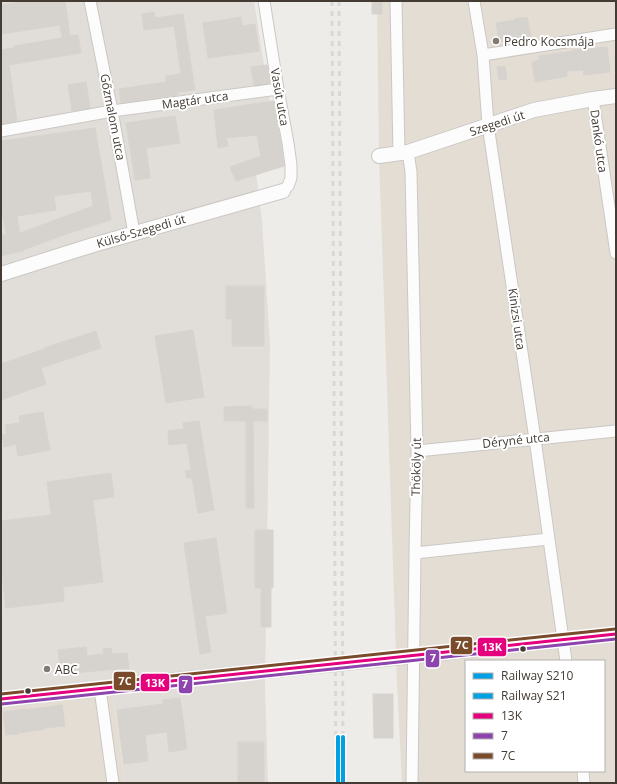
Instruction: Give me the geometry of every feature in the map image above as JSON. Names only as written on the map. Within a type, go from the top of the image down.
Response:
[{"type":"street","name":"Gőzmalom utca","points":[[90,1],[134,233]]},
{"type":"street","name":"Vasút utca","points":[[264,1],[292,172],[288,186],[283,191]]},
{"type":"street","points":[[396,1],[403,153]]},
{"type":"street","name":"Kinizsi utca","points":[[474,1],[483,55],[488,125],[535,438],[566,660]]},
{"type":"street","points":[[483,55],[616,34]]},
{"type":"street","name":"Magtár utca","points":[[1,131],[112,111],[278,89]]},
{"type":"street","name":"Szegedi út","points":[[379,156],[403,153],[534,110],[616,96]]},
{"type":"street","name":"Dankó utca","points":[[593,99],[616,253]]},
{"type":"street","name":"Thököly út","points":[[403,153],[411,172],[412,187],[417,450],[412,783]]},
{"type":"street","name":"Külső-Szegedi út","points":[[1,274],[93,245],[283,191]]},
{"type":"street","name":"Déryné utca","points":[[417,450],[616,431]]},
{"type":"street","points":[[415,553],[549,539]]},
{"type":"street","points":[[1,699],[616,634]]},
{"type":"street","points":[[100,689],[113,783]]},
{"type":"street","points":[[583,772],[584,783]]},
{"type":"shaded area","points":[[1,1],[254,1],[280,168],[256,174],[262,221],[270,344],[265,688],[268,783],[125,783],[112,690],[1,703]]},
{"type":"shaded area","points":[[377,1],[616,1],[616,783],[402,783],[397,682],[379,156]]},
{"type":"shaded area","points":[[112,690],[125,783],[1,783],[1,703]]},
{"type":"building","points":[[29,1],[65,1],[70,36],[78,35],[81,53],[9,65],[17,121],[1,124],[1,50],[14,48],[14,46],[62,38],[60,25],[1,34],[1,5]]},
{"type":"building","points":[[372,1],[382,1],[382,14],[372,14]]},
{"type":"building","points":[[154,12],[155,18],[183,14],[195,90],[177,92],[178,95],[121,103],[119,89],[166,82],[166,76],[181,74],[174,26],[144,30],[142,14]]},
{"type":"building","points":[[241,17],[242,26],[255,24],[259,51],[208,58],[203,23]]},
{"type":"building","points":[[527,17],[531,36],[499,42],[496,23]]},
{"type":"building","points":[[607,47],[610,72],[584,75],[583,70],[567,71],[567,76],[535,82],[532,62],[539,60],[539,56],[573,50]]},
{"type":"building","points":[[267,65],[270,83],[254,85],[251,67]]},
{"type":"building","points":[[505,66],[507,79],[499,80],[497,67]]},
{"type":"building","points":[[86,82],[90,108],[72,111],[68,85]]},
{"type":"building","points":[[273,101],[284,166],[236,181],[230,167],[261,156],[257,135],[226,138],[228,146],[218,148],[214,110]]},
{"type":"building","points":[[175,116],[180,143],[146,148],[150,178],[135,180],[126,123]]},
{"type":"building","points":[[95,128],[111,220],[69,233],[23,251],[1,256],[1,235],[6,234],[1,206],[1,141]],"holes":[[[91,191],[93,206],[20,233],[17,216],[56,210],[54,196]]]},
{"type":"building","points":[[226,286],[264,286],[264,346],[232,346],[232,319],[226,319]]},
{"type":"building","points":[[193,330],[204,397],[166,403],[155,336]]},
{"type":"building","points":[[96,331],[101,348],[41,368],[46,384],[1,400],[1,364]]},
{"type":"building","points":[[252,406],[252,409],[267,409],[267,421],[253,421],[254,508],[246,508],[246,421],[224,421],[224,407]]},
{"type":"building","points":[[43,412],[50,450],[18,456],[16,444],[4,447],[2,435],[7,434],[5,425],[20,423],[19,416]]},
{"type":"building","points":[[199,421],[214,510],[198,513],[192,478],[187,478],[185,471],[191,470],[187,443],[169,445],[168,431],[184,429],[183,423]]},
{"type":"building","points":[[111,473],[114,497],[93,500],[103,582],[63,587],[64,601],[6,608],[1,564],[1,521],[51,515],[47,482]]},
{"type":"building","points":[[255,530],[273,530],[271,627],[261,627],[261,588],[255,588]]},
{"type":"building","points":[[216,538],[227,613],[205,616],[211,652],[200,654],[184,543]]},
{"type":"building","points":[[86,647],[87,656],[104,654],[103,649],[111,648],[112,654],[127,653],[129,668],[61,674],[58,650]]},
{"type":"building","points":[[373,694],[393,694],[393,738],[374,738]]},
{"type":"building","points":[[180,698],[187,749],[169,752],[167,732],[145,735],[148,761],[124,764],[117,710],[163,704],[163,700]]},
{"type":"building","points":[[62,705],[65,726],[6,735],[3,712]]},
{"type":"building","points":[[238,742],[264,742],[264,783],[238,783]]},
{"type":"railway","points":[[332,1],[336,783]]},
{"type":"railway","points":[[339,1],[343,737]]},
{"type":"rail line","name":"S21","points":[[338,737],[338,783]]},
{"type":"rail line","name":"S210","points":[[343,737],[343,783]]},
{"type":"transit line","name":"7C","points":[[1,694],[615,629]]},
{"type":"transit line","name":"13K","points":[[1,699],[616,634]]},
{"type":"transit line","name":"7","points":[[2,704],[616,639]]},
{"type":"place","name":"Pedro Kocsmája","points":[[496,41]]},
{"type":"place","name":"ABC","points":[[47,669]]}]
